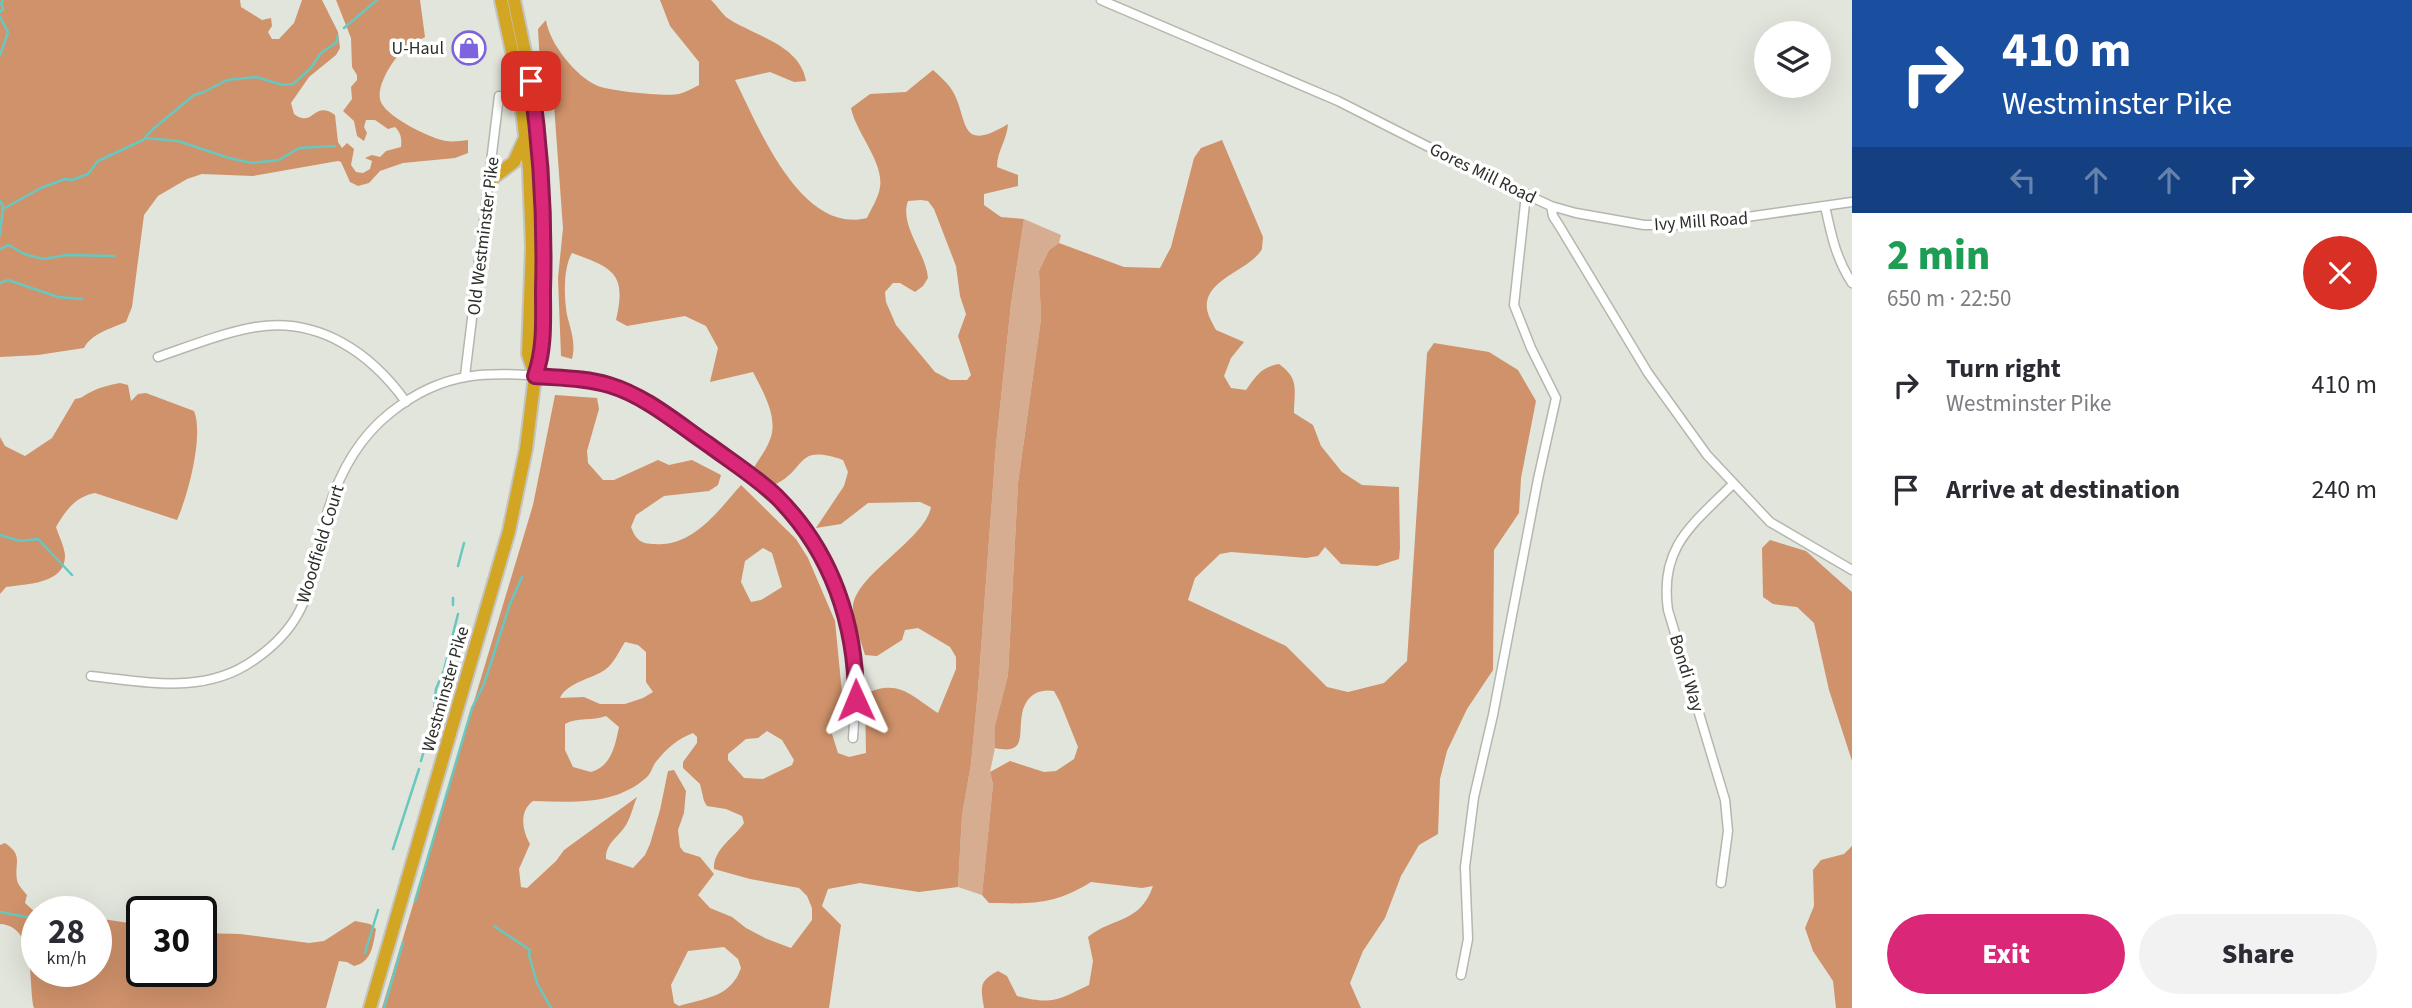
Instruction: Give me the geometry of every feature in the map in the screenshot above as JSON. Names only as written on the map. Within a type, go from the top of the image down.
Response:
[{"type":"highway","name":"Westminster Pike","points":[[501,0],[517,72],[531,192],[528,354],[535,376]]},
{"type":"highway","name":"Westminster Pike","points":[[370,1008],[509,531],[527,449],[535,376],[542,356],[543,191],[531,81],[514,0]]},
{"type":"highway","points":[[489,181],[514,162],[525,137]]},
{"type":"street","name":"Gores Mill Road","points":[[1101,0],[1338,101],[1551,206],[1553,216],[1648,373],[1690,433],[1733,484],[1770,522],[1852,570]]},
{"type":"street","name":"Old Westminster Pike","points":[[465,376],[499,96]]},
{"type":"street","points":[[1461,975],[1468,939],[1465,867],[1474,797],[1493,715],[1556,398],[1531,348],[1514,305],[1526,194]]},
{"type":"street","name":"Ivy Mill Road","points":[[1551,206],[1622,223],[1667,226],[1721,222],[1852,202]]},
{"type":"street","points":[[1825,206],[1833,242],[1843,269],[1852,283]]},
{"type":"street","points":[[158,357],[257,327],[291,327],[326,335],[357,351],[383,372],[406,402]]},
{"type":"street","name":"Woodfield Court","points":[[91,676],[163,684],[195,684],[239,669],[275,643],[293,622],[305,597],[331,499],[346,466],[375,426],[406,402],[438,385],[465,376],[491,373],[535,376],[607,384],[642,400],[744,470],[791,513],[828,568],[844,609],[855,662],[853,738]]},
{"type":"street","name":"Bondi Way","points":[[1721,883],[1728,831],[1725,800],[1668,610],[1666,580],[1680,540],[1733,484]]},
{"type":"shaded area","points":[[0,0],[240,0],[241,7],[262,20],[271,18],[272,26],[268,32],[272,39],[279,39],[294,23],[302,0],[322,0],[338,32],[340,48],[336,55],[309,77],[291,103],[294,114],[300,118],[310,117],[322,110],[335,115],[338,142],[342,148],[347,143],[354,149],[351,165],[356,172],[363,173],[370,169],[372,161],[365,158],[372,155],[380,157],[386,151],[401,147],[401,139],[395,127],[388,129],[375,120],[366,120],[364,127],[367,133],[364,141],[357,136],[354,121],[343,111],[352,99],[351,87],[357,80],[357,75],[352,67],[351,38],[336,0],[420,0],[425,37],[401,52],[392,64],[381,86],[380,99],[389,112],[419,131],[446,141],[468,140],[468,153],[455,158],[403,163],[380,171],[369,183],[358,186],[350,182],[341,162],[338,161],[253,176],[202,174],[187,179],[158,196],[144,215],[132,307],[126,322],[97,335],[84,348],[0,357]]},
{"type":"shaded area","points":[[660,0],[711,0],[726,17],[774,42],[795,58],[806,81],[794,82],[770,72],[735,80],[769,148],[802,194],[821,210],[843,219],[867,218],[879,191],[878,168],[851,108],[870,94],[906,92],[933,70],[950,87],[972,134],[979,136],[991,133],[1008,124],[997,167],[1018,175],[1018,186],[984,194],[984,205],[1001,217],[1024,219],[1011,304],[996,445],[978,690],[971,764],[962,815],[958,887],[919,892],[860,883],[828,889],[822,906],[841,925],[829,1008],[382,1008],[533,505],[555,395],[597,398],[599,409],[587,451],[588,463],[603,480],[614,480],[658,460],[669,465],[692,460],[721,475],[718,485],[709,491],[664,496],[636,515],[631,527],[643,542],[669,543],[693,534],[714,516],[741,485],[796,539],[808,558],[835,621],[843,703],[832,734],[838,753],[849,757],[866,753],[865,694],[896,688],[912,695],[938,713],[956,669],[956,657],[950,647],[918,628],[905,630],[902,640],[877,656],[865,655],[853,614],[856,596],[864,583],[916,532],[926,520],[931,507],[920,502],[868,503],[841,524],[816,528],[844,486],[848,472],[843,460],[816,455],[808,457],[784,480],[772,486],[751,472],[772,433],[769,406],[753,372],[710,382],[718,348],[706,326],[685,316],[627,326],[616,320],[620,292],[614,274],[598,263],[572,253],[567,267],[565,292],[573,353],[572,359],[561,356],[558,278],[563,228],[554,105],[540,65],[538,29],[546,20],[552,39],[565,58],[581,75],[598,86],[626,92],[673,95],[699,85],[699,62],[670,26]],"holes":[[[908,201],[928,201],[934,209],[956,266],[960,296],[966,314],[958,336],[971,375],[967,380],[950,380],[935,372],[896,325],[886,302],[885,292],[893,283],[900,283],[915,292],[928,278],[907,220]],[[763,548],[772,553],[782,587],[761,600],[751,602],[741,582],[745,561]],[[625,642],[638,645],[646,652],[646,682],[653,692],[625,704],[600,704],[584,697],[560,698],[568,688],[612,664]],[[606,716],[619,727],[608,760],[591,772],[573,767],[565,750],[565,724]],[[767,731],[782,740],[794,760],[792,765],[763,779],[744,778],[728,760],[728,754],[746,739],[758,738]],[[693,733],[697,737],[697,743],[683,762],[683,768],[700,784],[707,806],[726,809],[742,816],[744,823],[720,850],[714,869],[799,888],[807,896],[812,908],[812,920],[791,948],[767,939],[732,917],[710,908],[698,895],[714,874],[700,857],[684,852],[680,847],[678,830],[684,813],[686,791],[674,770],[668,771],[650,844],[645,855],[633,868],[606,859],[606,853],[628,822],[637,797],[564,850],[527,888],[521,887],[519,869],[530,844],[525,833],[524,815],[533,801],[593,800],[621,793],[647,777],[663,753]],[[724,947],[738,959],[741,968],[737,978],[724,991],[679,1006],[674,1003],[671,985],[688,951]]]},
{"type":"shaded area","points":[[1222,140],[1263,237],[1262,249],[1256,256],[1220,282],[1208,299],[1207,309],[1216,330],[1244,342],[1231,358],[1224,376],[1231,388],[1246,390],[1256,376],[1268,367],[1279,364],[1286,369],[1293,380],[1294,413],[1313,425],[1321,446],[1342,472],[1362,485],[1399,487],[1400,548],[1399,559],[1377,566],[1341,564],[1325,547],[1318,556],[1306,558],[1231,552],[1220,554],[1195,578],[1188,600],[1286,646],[1327,687],[1348,692],[1384,683],[1407,661],[1427,353],[1434,343],[1489,352],[1518,370],[1536,401],[1521,478],[1519,513],[1494,550],[1493,670],[1467,709],[1447,751],[1440,779],[1438,834],[1419,845],[1401,876],[1385,918],[1363,951],[1350,983],[1361,1008],[984,1008],[982,986],[987,978],[998,971],[1007,976],[1017,996],[1029,999],[1054,1000],[1089,985],[1093,961],[1088,937],[1133,914],[1141,907],[1153,886],[1142,888],[1091,882],[1054,899],[1030,903],[989,903],[982,895],[993,784],[990,772],[1010,761],[1044,772],[1056,771],[1074,759],[1078,747],[1060,702],[1054,691],[1048,690],[1037,692],[1026,703],[1017,746],[1012,749],[995,748],[995,725],[1008,675],[1018,483],[1041,319],[1039,271],[1049,250],[1059,243],[1124,267],[1160,268],[1171,247],[1194,158],[1201,148]]},
{"type":"shaded area","points":[[1024,219],[1061,235],[1059,243],[1049,250],[1039,271],[1041,319],[1018,483],[1008,675],[995,725],[995,748],[990,772],[993,784],[982,895],[958,887],[962,815],[971,764],[978,690],[996,445],[1011,304]]},
{"type":"shaded area","points":[[120,383],[128,385],[131,401],[138,394],[146,393],[194,411],[197,422],[196,450],[186,496],[177,520],[95,493],[88,495],[72,505],[56,527],[65,555],[64,565],[59,572],[44,581],[6,587],[0,594],[0,437],[5,446],[25,456],[52,438],[75,399],[101,387]]},
{"type":"shaded area","points":[[1770,540],[1806,551],[1852,592],[1852,761],[1829,690],[1814,623],[1797,607],[1773,604],[1763,597],[1762,548]]},
{"type":"shaded area","points":[[5,843],[14,852],[17,860],[17,880],[27,895],[21,896],[21,937],[12,927],[0,924],[0,845]]},
{"type":"shaded area","points":[[1852,846],[1852,1008],[1836,1008],[1833,981],[1813,951],[1805,928],[1814,906],[1813,870],[1821,860],[1844,854]]},
{"type":"shaded area","points":[[112,920],[126,923],[126,987],[217,987],[217,933],[309,943],[324,941],[355,921],[370,924],[376,929],[365,961],[354,966],[339,961],[326,1008],[34,1008],[31,987],[112,987]]},
{"type":"waterway","points":[[0,12],[3,9],[3,0]]},
{"type":"waterway","points":[[344,28],[377,0]]},
{"type":"waterway","points":[[0,17],[8,32],[0,55]]},
{"type":"waterway","points":[[3,209],[41,188],[88,174],[98,161],[143,140],[194,95],[227,80],[256,77],[283,85],[293,84],[310,69],[321,53],[337,42],[337,36]]},
{"type":"waterway","points":[[145,138],[178,141],[252,163],[279,160],[299,148],[335,146]]},
{"type":"waterway","points":[[0,201],[3,206],[0,235]]},
{"type":"waterway","points":[[0,249],[9,245],[24,254],[43,259],[67,255],[114,256]]},
{"type":"waterway","points":[[0,283],[8,280],[58,297],[82,299]]},
{"type":"waterway","points":[[0,535],[20,541],[38,539],[72,575]]},
{"type":"waterway","points":[[458,566],[464,543]]},
{"type":"waterway","points":[[415,901],[472,708],[484,684],[510,604],[522,577]]},
{"type":"waterway","points":[[453,598],[453,605]]},
{"type":"waterway","points":[[421,761],[433,720],[436,689],[444,670],[458,614]]},
{"type":"waterway","points":[[393,849],[419,769]]},
{"type":"waterway","points":[[365,953],[378,910]]},
{"type":"waterway","points":[[0,912],[21,916]]},
{"type":"waterway","points":[[494,926],[530,950],[537,983],[551,1008]]},
{"type":"waterway","points":[[384,1008],[403,942]]},
{"type":"place","name":"U-Haul","points":[[469,48]]},
{"type":"route","points":[[531,81],[541,168],[544,246],[542,356],[535,376],[585,380],[623,390],[663,413],[744,470],[778,498],[816,547],[836,586],[851,635],[856,700]]}]
